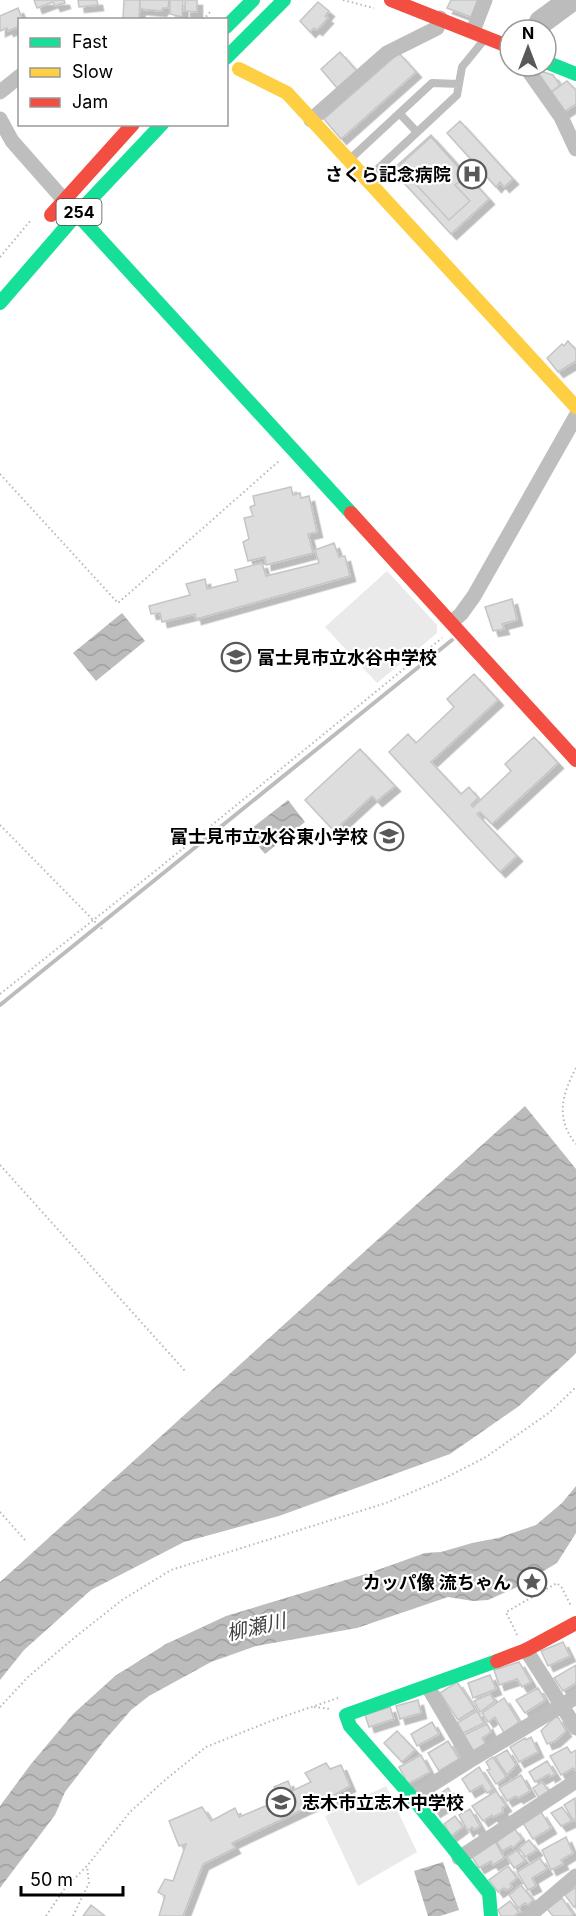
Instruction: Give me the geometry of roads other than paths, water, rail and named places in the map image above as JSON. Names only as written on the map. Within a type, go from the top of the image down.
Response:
[{"type":"main road","points":[[228,25],[253,0]]},
{"type":"main road","points":[[228,56],[284,0]]},
{"type":"main road","points":[[391,0],[498,41]]},
{"type":"main road","points":[[558,67],[576,74]]},
{"type":"main road","points":[[239,69],[287,93],[576,407]]},
{"type":"main road","name":"254","points":[[43,224],[131,126]]},
{"type":"main road","name":"254","points":[[0,303],[77,214],[160,126]]},
{"type":"main road","points":[[64,200],[576,760]]},
{"type":"main road","points":[[491,1916],[489,1893],[412,1797],[350,1726],[346,1715],[526,1650],[576,1623]]},
{"type":"street","points":[[480,34],[485,0]]},
{"type":"street","points":[[311,120],[387,53],[437,28],[440,18]]},
{"type":"street","points":[[0,92],[18,78]]},
{"type":"street","points":[[533,78],[561,117],[575,142]]},
{"type":"street","points":[[0,119],[12,141],[64,200]]},
{"type":"street","points":[[457,628],[462,614],[576,416]]},
{"type":"street","points":[[526,1650],[576,1728]]},
{"type":"street","points":[[428,1687],[471,1760]]},
{"type":"street","points":[[412,1797],[576,1697]]},
{"type":"street","points":[[459,1858],[576,1781]]},
{"type":"street","points":[[536,1914],[576,1876]]},
{"type":"lane","points":[[366,180],[458,95],[462,67],[480,34]]},
{"type":"lane","points":[[349,160],[432,83],[459,84]]},
{"type":"lane","points":[[399,114],[417,132]]},
{"type":"water","points":[[122,613],[145,641],[96,681],[73,653]]},
{"type":"water","points":[[288,800],[305,822],[265,854],[247,832]]},
{"type":"water","points":[[525,1106],[576,1169],[576,1353],[519,1406],[450,1454],[279,1516],[184,1542],[91,1590],[24,1650],[0,1680],[0,1582]]},
{"type":"water","name":"柳瀬川","points":[[576,1486],[576,1533],[557,1563],[515,1588],[488,1600],[473,1601],[448,1597],[357,1628],[256,1646],[211,1662],[149,1696],[131,1710],[105,1740],[65,1792],[55,1815],[0,1888],[0,1806],[31,1764],[73,1714],[115,1676],[166,1644],[226,1616],[369,1573],[425,1553],[441,1552],[498,1538],[536,1525],[562,1503]]},
{"type":"water","points":[[443,1862],[459,1910],[440,1916],[428,1916],[414,1871]]},
{"type":"waterway","points":[[546,18],[571,0]]},
{"type":"waterway","points":[[0,1005],[452,640]]},
{"type":"place","name":"さくら記念病院","points":[[472,174]]},
{"type":"place","name":"富士見市立水谷中学校","points":[[236,657]]},
{"type":"place","name":"富士見市立水谷東小学校","points":[[389,836]]},
{"type":"place","name":"カッパ像 流ちゃん","points":[[532,1582]]},
{"type":"place","name":"志木市立志木中学校","points":[[281,1802]]}]
